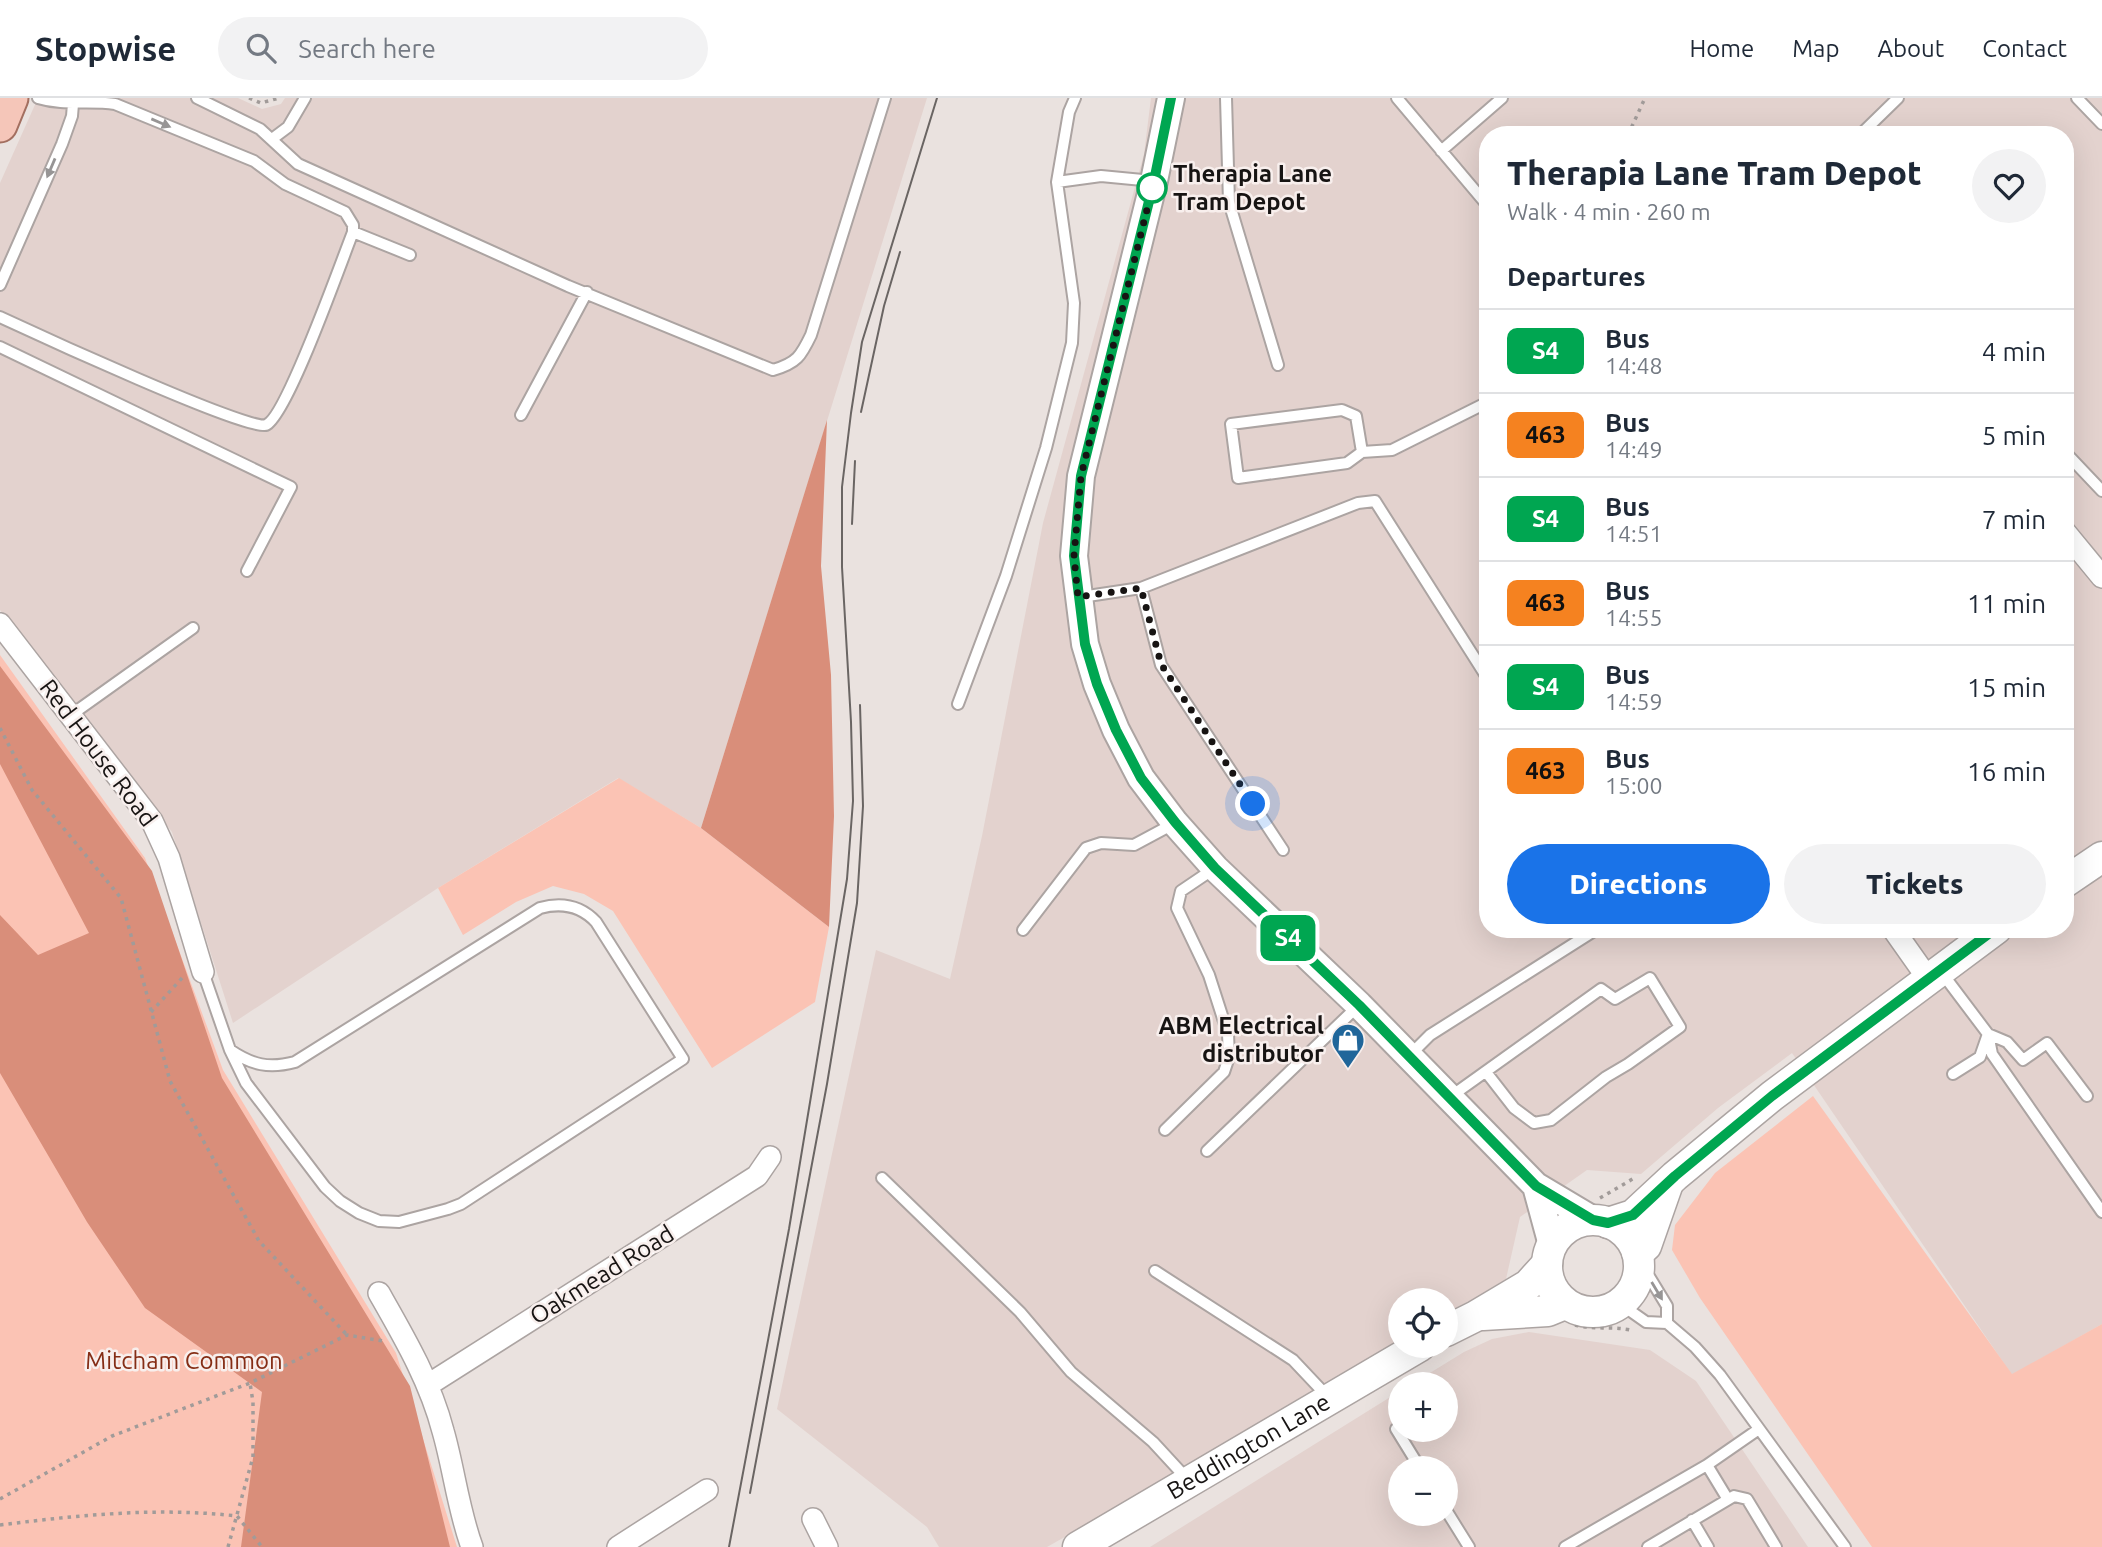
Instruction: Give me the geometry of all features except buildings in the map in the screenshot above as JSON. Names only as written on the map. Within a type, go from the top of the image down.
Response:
[{"type":"main road","points":[[0,125],[11,98]]},
{"type":"main road","points":[[2074,876],[2102,857]]},
{"type":"main road","points":[[1458,1325],[1528,1285],[1558,1236],[1572,1224],[1598,1215],[1633,1215],[1772,1096],[1984,938]]},
{"type":"main road","points":[[1638,1256],[1646,1245],[1672,1179]]},
{"type":"main road","points":[[1549,1254],[1551,1288],[1565,1304],[1585,1312],[1594,1312],[1609,1310],[1626,1298],[1637,1281],[1638,1256],[1629,1237],[1598,1215]]},
{"type":"main road","points":[[1476,1316],[1548,1311],[1565,1304]]},
{"type":"main road","name":"Beddington Lane","points":[[1078,1547],[1399,1358]]},
{"type":"street","points":[[1171,98],[1154,181],[1081,476],[1074,556],[1085,644],[1097,684],[1116,730],[1141,778],[1215,868],[1359,1005],[1536,1186],[1598,1215]]},
{"type":"street","points":[[2074,543],[2102,577]]},
{"type":"street","name":"Red House Road","points":[[0,624],[152,821],[169,858],[202,966]]},
{"type":"street","points":[[1901,938],[1935,975]]},
{"type":"street","name":"Oakmead Road","points":[[428,1385],[757,1176],[770,1157]]},
{"type":"street","points":[[1536,1186],[1549,1254]]},
{"type":"street","points":[[379,1293],[428,1385],[443,1429],[461,1515],[471,1547]]},
{"type":"street","points":[[618,1547],[707,1490]]},
{"type":"street","points":[[813,1519],[827,1547]]},
{"type":"lane","points":[[0,317],[88,359],[260,426],[268,424],[275,416],[299,369],[353,232],[353,225],[345,212],[285,184],[254,162],[116,104],[73,104],[38,98]]},
{"type":"lane","points":[[197,98],[247,121],[272,139],[298,164],[587,292],[774,370],[788,366],[801,356],[811,335],[884,98]]},
{"type":"lane","points":[[272,139],[288,127],[305,98]]},
{"type":"lane","points":[[958,704],[1014,551],[1046,448],[1072,343],[1074,303],[1057,182],[1069,112],[1075,98]]},
{"type":"lane","points":[[1226,98],[1229,202],[1278,365]]},
{"type":"lane","points":[[1397,98],[1479,195]]},
{"type":"lane","points":[[1441,151],[1502,98]]},
{"type":"lane","points":[[1869,126],[1898,98]]},
{"type":"lane","points":[[2077,98],[2102,124]]},
{"type":"lane","points":[[0,285],[62,144],[72,116],[73,104]]},
{"type":"lane","points":[[1057,182],[1101,176],[1154,181]]},
{"type":"lane","points":[[353,232],[410,255]]},
{"type":"lane","points":[[520,415],[587,292]]},
{"type":"lane","points":[[0,347],[291,487],[247,570]]},
{"type":"lane","points":[[1362,452],[1356,416],[1342,410],[1231,424],[1238,478],[1347,463],[1362,452],[1392,450],[1479,406]]},
{"type":"lane","points":[[2074,461],[2102,491]]},
{"type":"lane","points":[[1078,597],[1141,588],[1358,503],[1375,501],[1479,664]]},
{"type":"lane","points":[[1141,588],[1161,664],[1283,850]]},
{"type":"lane","points":[[71,715],[193,628]]},
{"type":"lane","points":[[1023,930],[1086,848],[1101,843],[1134,845],[1175,822]]},
{"type":"lane","points":[[1166,1130],[1224,1072],[1229,1057],[1228,1034],[1209,975],[1177,908],[1181,891],[1215,868]]},
{"type":"lane","points":[[202,966],[230,1051],[246,1083],[325,1187],[359,1213],[379,1221],[399,1222],[461,1204],[683,1059],[596,922],[581,910],[561,905],[540,908],[295,1062],[262,1066],[230,1051]]},
{"type":"lane","points":[[1409,1056],[1430,1035],[1583,938]]},
{"type":"lane","points":[[1935,975],[1988,1034],[2007,1042],[2023,1060],[2047,1043],[2087,1096]]},
{"type":"lane","points":[[1450,1097],[1601,989],[1615,999],[1650,978],[1680,1027],[1606,1077],[1551,1120],[1535,1123],[1514,1108],[1486,1072]]},
{"type":"lane","points":[[1207,1151],[1359,1005]]},
{"type":"lane","points":[[1953,1074],[1980,1057],[1988,1034]]},
{"type":"lane","points":[[1988,1034],[1992,1054],[2102,1212]]},
{"type":"lane","points":[[882,1178],[1020,1312],[1071,1372],[1153,1443],[1190,1482]]},
{"type":"lane","points":[[1638,1256],[1667,1306],[1667,1323]]},
{"type":"lane","points":[[1155,1271],[1293,1360],[1329,1399]]},
{"type":"lane","points":[[1619,1303],[1646,1321],[1667,1323],[1695,1347],[1720,1375],[1845,1547]]},
{"type":"lane","points":[[1565,1547],[1707,1465],[1759,1429]]},
{"type":"lane","points":[[1707,1465],[1727,1499]]},
{"type":"lane","points":[[1648,1547],[1734,1496],[1747,1499],[1776,1547]]},
{"type":"lane","points":[[1692,1520],[1708,1547]]},
{"type":"lane","points":[[1456,1526],[1469,1547]]},
{"type":"path","points":[[249,98],[261,103],[279,98]]},
{"type":"path","points":[[1632,126],[1645,98]]},
{"type":"path","points":[[0,728],[32,790],[121,898],[170,1081],[259,1241],[347,1335]]},
{"type":"path","points":[[151,1012],[171,989],[202,966]]},
{"type":"path","points":[[1598,1215],[1657,1164],[1672,1179]]},
{"type":"path","points":[[0,1499],[112,1436],[250,1383],[347,1335],[409,1345]]},
{"type":"path","points":[[228,1547],[253,1457],[253,1402],[250,1383]]},
{"type":"path","points":[[0,1525],[69,1516],[191,1511],[237,1516],[262,1547]]},
{"type":"shaded area","points":[[38,98],[238,98],[262,109],[281,104],[285,98],[927,98],[701,828],[618,778],[438,888],[233,1023],[172,832],[0,610],[0,183]]},
{"type":"shaded area","points":[[1151,98],[2102,98],[2102,1324],[2012,1375],[1792,1053],[1718,1108],[1641,1174],[1587,1170],[1520,1217],[1506,1279],[1458,1309],[1458,1288],[1388,1288],[1388,1351],[1297,1406],[1047,1547],[939,1547],[927,1527],[777,1409],[876,950],[950,979],[982,836],[1043,523],[1144,154]]},
{"type":"shaded area","points":[[827,420],[821,566],[831,675],[834,816],[829,927],[701,828]]},
{"type":"shaded area","name":"Mitcham Common","points":[[0,666],[152,871],[222,1078],[410,1386],[450,1547],[241,1547],[262,1392],[145,1308],[87,1222],[0,1073],[0,915],[38,955],[89,933],[0,764]]},
{"type":"shaded area","points":[[1529,1332],[1650,1350],[1696,1381],[1808,1547],[1150,1547],[1388,1398],[1388,1442],[1458,1442],[1458,1372],[1432,1372],[1492,1339]]},
{"type":"green space","name":"Mitcham Common","points":[[0,655],[145,858],[223,1070],[396,1353],[457,1547],[0,1547]]},
{"type":"green space","points":[[619,778],[701,828],[829,927],[815,1002],[712,1068],[613,911],[584,894],[553,886],[516,902],[463,935],[438,888]]},
{"type":"green space","points":[[1813,1096],[2012,1374],[2102,1324],[2102,1547],[1872,1547],[1700,1298],[1672,1250],[1675,1225],[1715,1173]]},
{"type":"tram line","points":[[729,1547],[789,1229],[847,879],[853,801],[842,567],[842,487],[851,413],[862,342],[937,98]]},
{"type":"tram line","points":[[861,412],[884,306],[900,252]]},
{"type":"tram line","points":[[852,524],[855,461]]},
{"type":"tram line","points":[[750,1493],[827,1084],[857,903],[863,806],[860,705]]},
{"type":"bus line","name":"S4","points":[[1171,98],[1154,181],[1081,476],[1074,556],[1085,644],[1097,684],[1116,730],[1141,778],[1215,868],[1359,1005],[1536,1186],[1593,1220],[1608,1223],[1633,1215],[1675,1176],[1772,1096],[1982,938]]},
{"type":"place","name":"Therapia Lane Tram Depot","points":[[1152,188]]},
{"type":"place","name":"ABM Electrical distributor","points":[[1348,1070]]},
{"type":"route","points":[[1152,188],[1154,181],[1081,476],[1074,556],[1078,597],[1141,588],[1161,664],[1253,804]]}]
